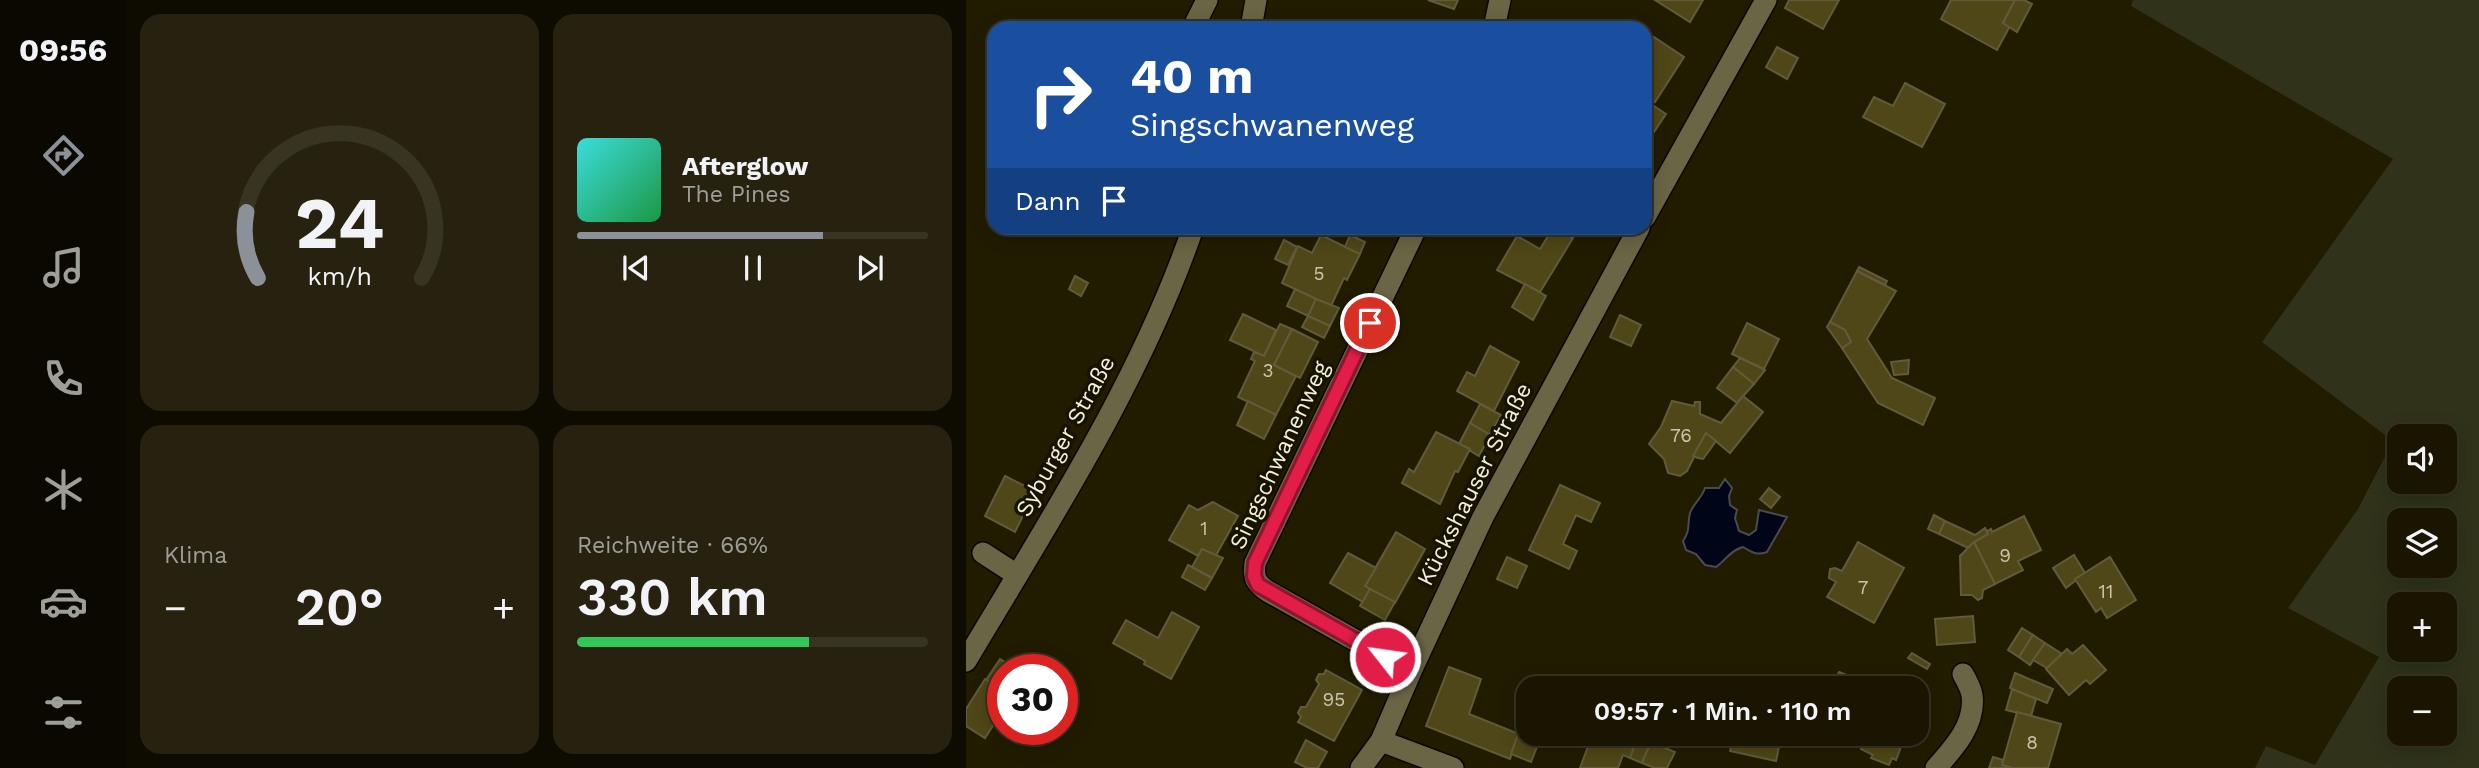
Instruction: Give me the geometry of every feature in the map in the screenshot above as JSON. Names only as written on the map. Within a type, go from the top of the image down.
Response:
[{"type":"street","points":[[1196,21],[1207,0]]},
{"type":"street","points":[[1252,21],[1256,0]]},
{"type":"street","points":[[1496,21],[1500,0]]},
{"type":"street","points":[[1652,204],[1766,0]]},
{"type":"street","name":"Syburger Straße","points":[[966,661],[1109,417],[1161,311],[1190,235]]},
{"type":"street","name":"Singschwanenweg","points":[[1412,669],[1385,657],[1269,592],[1258,585],[1254,576],[1255,563],[1413,235]]},
{"type":"street","name":"Kückshauser Straße","points":[[1362,768],[1381,741],[1483,517],[1635,235]]},
{"type":"street","points":[[983,553],[1017,575]]},
{"type":"street","points":[[1936,768],[1956,746],[1970,720],[1972,695],[1964,674]]},
{"type":"street","points":[[1381,741],[1453,768]]},
{"type":"green space","points":[[2133,0],[2479,0],[2479,768],[2255,768],[2266,746],[2315,765],[2379,657],[2288,608],[2358,509],[2387,453],[2387,494],[2457,494],[2457,424],[2387,424],[2387,436],[2262,342],[2393,159],[2131,6]]},
{"type":"water","points":[[1725,479],[1732,488],[1730,505],[1737,510],[1735,518],[1739,531],[1749,535],[1756,530],[1759,510],[1787,517],[1767,552],[1757,553],[1739,548],[1716,567],[1705,565],[1696,554],[1686,550],[1683,541],[1688,530],[1690,513],[1705,488],[1719,488]]},
{"type":"building","points":[[1428,0],[1458,0],[1454,9]]},
{"type":"building","points":[[1655,0],[1703,0],[1690,22]]},
{"type":"building","points":[[1789,0],[1839,0],[1823,29],[1785,8]]},
{"type":"building","points":[[1951,0],[2015,0],[2003,23],[2010,26],[1997,50],[1941,19]]},
{"type":"building","points":[[2015,0],[2032,4],[2017,32],[2003,23]]},
{"type":"building","points":[[1654,37],[1684,57],[1655,102],[1652,100]]},
{"type":"building","points":[[1777,47],[1798,58],[1787,79],[1766,67]]},
{"type":"building","points":[[1905,83],[1945,104],[1922,147],[1863,117],[1874,97],[1893,106]]},
{"type":"building","points":[[1652,105],[1666,114],[1654,132],[1652,131]]},
{"type":"building","points":[[1321,235],[1360,254],[1347,280],[1344,278],[1331,306],[1282,283],[1298,246],[1312,253]]},
{"type":"building","points":[[1350,235],[1365,242],[1360,254],[1345,247]]},
{"type":"building","points":[[1549,235],[1567,235],[1573,238],[1540,292],[1497,270],[1517,236],[1540,249]]},
{"type":"building","points":[[1284,240],[1297,247],[1288,265],[1275,259]]},
{"type":"building","points":[[1859,267],[1887,281],[1885,285],[1857,271]]},
{"type":"building","points":[[1857,271],[1896,291],[1867,339],[1892,378],[1935,398],[1923,425],[1878,403],[1842,348],[1851,342],[1845,330],[1830,322]]},
{"type":"building","points":[[1075,276],[1088,283],[1081,296],[1069,289]]},
{"type":"building","points":[[1525,284],[1546,296],[1533,320],[1512,307]]},
{"type":"building","points":[[1295,289],[1316,299],[1308,316],[1287,306]]},
{"type":"building","points":[[1316,299],[1339,308],[1330,326],[1308,316]]},
{"type":"building","points":[[1243,314],[1276,330],[1264,356],[1230,340]]},
{"type":"building","points":[[1620,315],[1641,325],[1631,346],[1610,337]]},
{"type":"building","points":[[1308,316],[1330,326],[1324,338],[1302,327]]},
{"type":"building","points":[[1830,322],[1845,330],[1851,342],[1842,348],[1827,327]]},
{"type":"building","points":[[1747,323],[1779,339],[1764,369],[1732,354]]},
{"type":"building","points":[[1280,324],[1292,329],[1274,365],[1296,376],[1276,415],[1238,397],[1255,361],[1251,359],[1254,352],[1264,356]]},
{"type":"building","points":[[1292,329],[1318,342],[1300,378],[1274,365]]},
{"type":"building","points":[[1490,346],[1519,362],[1494,411],[1457,391],[1467,372],[1475,376]]},
{"type":"building","points":[[1740,358],[1765,370],[1754,384],[1733,367]]},
{"type":"building","points":[[1909,360],[1908,374],[1894,375],[1891,362]]},
{"type":"building","points":[[1733,367],[1754,384],[1737,403],[1717,388]]},
{"type":"building","points":[[1743,396],[1763,412],[1730,453],[1706,433],[1687,471],[1680,476],[1668,473],[1664,459],[1649,444],[1661,427],[1672,401],[1694,406],[1695,402],[1700,402],[1700,414],[1721,423]]},
{"type":"building","points":[[1248,401],[1276,415],[1264,439],[1237,425]]},
{"type":"building","points":[[1480,404],[1501,415],[1490,435],[1470,423]]},
{"type":"building","points":[[1470,423],[1490,435],[1479,456],[1459,444]]},
{"type":"building","points":[[1436,432],[1470,449],[1458,472],[1455,471],[1440,504],[1402,483],[1409,469],[1414,472]]},
{"type":"building","points":[[1706,433],[1716,441],[1703,459],[1693,456]]},
{"type":"building","points":[[1005,476],[1035,491],[1015,532],[985,516]]},
{"type":"building","points":[[1560,485],[1600,503],[1591,522],[1576,515],[1563,544],[1577,551],[1569,569],[1529,550]]},
{"type":"building","points":[[1769,488],[1780,497],[1771,508],[1760,499]]},
{"type":"building","points":[[1213,502],[1238,516],[1215,557],[1202,549],[1198,556],[1169,540],[1189,505],[1198,510]]},
{"type":"building","points":[[1934,515],[1945,521],[1939,534],[1928,529]]},
{"type":"building","points":[[2024,516],[2041,550],[2018,561],[2023,570],[1995,584],[1974,542],[1988,534],[1987,531],[1991,529],[1992,532]]},
{"type":"building","points":[[1945,521],[1975,535],[1985,528],[1988,534],[1968,548],[1939,534]]},
{"type":"building","points":[[1396,532],[1425,549],[1395,603],[1365,586]]},
{"type":"building","points":[[1858,542],[1904,568],[1874,623],[1827,597],[1836,582],[1829,578],[1830,569],[1842,571]]},
{"type":"building","points":[[1974,542],[1995,584],[1983,590],[1982,598],[1978,600],[1972,595],[1961,595],[1960,556]]},
{"type":"building","points":[[1202,549],[1223,558],[1212,578],[1192,567]]},
{"type":"building","points":[[1348,553],[1376,568],[1365,586],[1370,589],[1363,602],[1330,583]]},
{"type":"building","points":[[2074,555],[2085,573],[2066,588],[2053,568]]},
{"type":"building","points":[[1507,557],[1527,566],[1517,588],[1497,579]]},
{"type":"building","points":[[2110,557],[2136,600],[2107,618],[2101,608],[2096,612],[2075,579]]},
{"type":"building","points":[[1188,565],[1212,578],[1205,590],[1182,577]]},
{"type":"building","points":[[1370,589],[1395,602],[1385,620],[1360,606]]},
{"type":"building","points":[[1172,612],[1199,627],[1171,679],[1113,643],[1126,620],[1158,638]]},
{"type":"building","points":[[1973,616],[1975,642],[1937,645],[1935,619]]},
{"type":"building","points":[[2022,628],[2033,635],[2019,657],[2008,650]]},
{"type":"building","points":[[2033,635],[2045,643],[2030,665],[2019,657]]},
{"type":"building","points":[[2045,643],[2062,654],[2047,668],[2033,660]]},
{"type":"building","points":[[2083,645],[2106,670],[2090,684],[2086,680],[2069,695],[2046,669],[2067,649],[2072,654]]},
{"type":"building","points":[[1912,653],[1930,664],[1927,669],[1908,658]]},
{"type":"building","points":[[1449,667],[1481,679],[1469,714],[1516,733],[1516,742],[1510,759],[1426,726]]},
{"type":"building","points":[[1326,670],[1362,690],[1334,741],[1298,722],[1301,707],[1306,707],[1319,684],[1316,680],[1319,674],[1324,674]]},
{"type":"building","points":[[2015,673],[2053,689],[2047,703],[2010,688]]},
{"type":"building","points":[[985,679],[987,680],[985,738],[966,726],[966,709]]},
{"type":"building","points":[[2012,689],[2036,699],[2031,716],[2006,710]]},
{"type":"building","points":[[2017,712],[2061,724],[2048,768],[2012,768],[2002,765]]},
{"type":"building","points":[[1306,740],[1327,752],[1318,768],[1307,768],[1295,762]]},
{"type":"building","points":[[1516,740],[1516,746],[1537,746],[1531,762],[1511,754]]},
{"type":"building","points":[[1588,746],[1635,746],[1630,758],[1623,755],[1618,768],[1580,768]]},
{"type":"building","points":[[1634,746],[1649,746],[1642,763],[1630,758]]},
{"type":"building","points":[[1649,746],[1661,746],[1675,752],[1667,768],[1655,768],[1642,763]]},
{"type":"building","points":[[1727,746],[1779,746],[1776,761],[1730,751],[1731,747]]},
{"type":"building","points":[[1862,746],[1901,746],[1896,760],[1892,758],[1889,765],[1871,758],[1873,755],[1861,749]]},
{"type":"building","points":[[1993,757],[2003,760],[2002,765],[2012,768],[1989,768]]},
{"type":"route","points":[[1370,323],[1255,563],[1254,576],[1258,585],[1385,657]]}]
